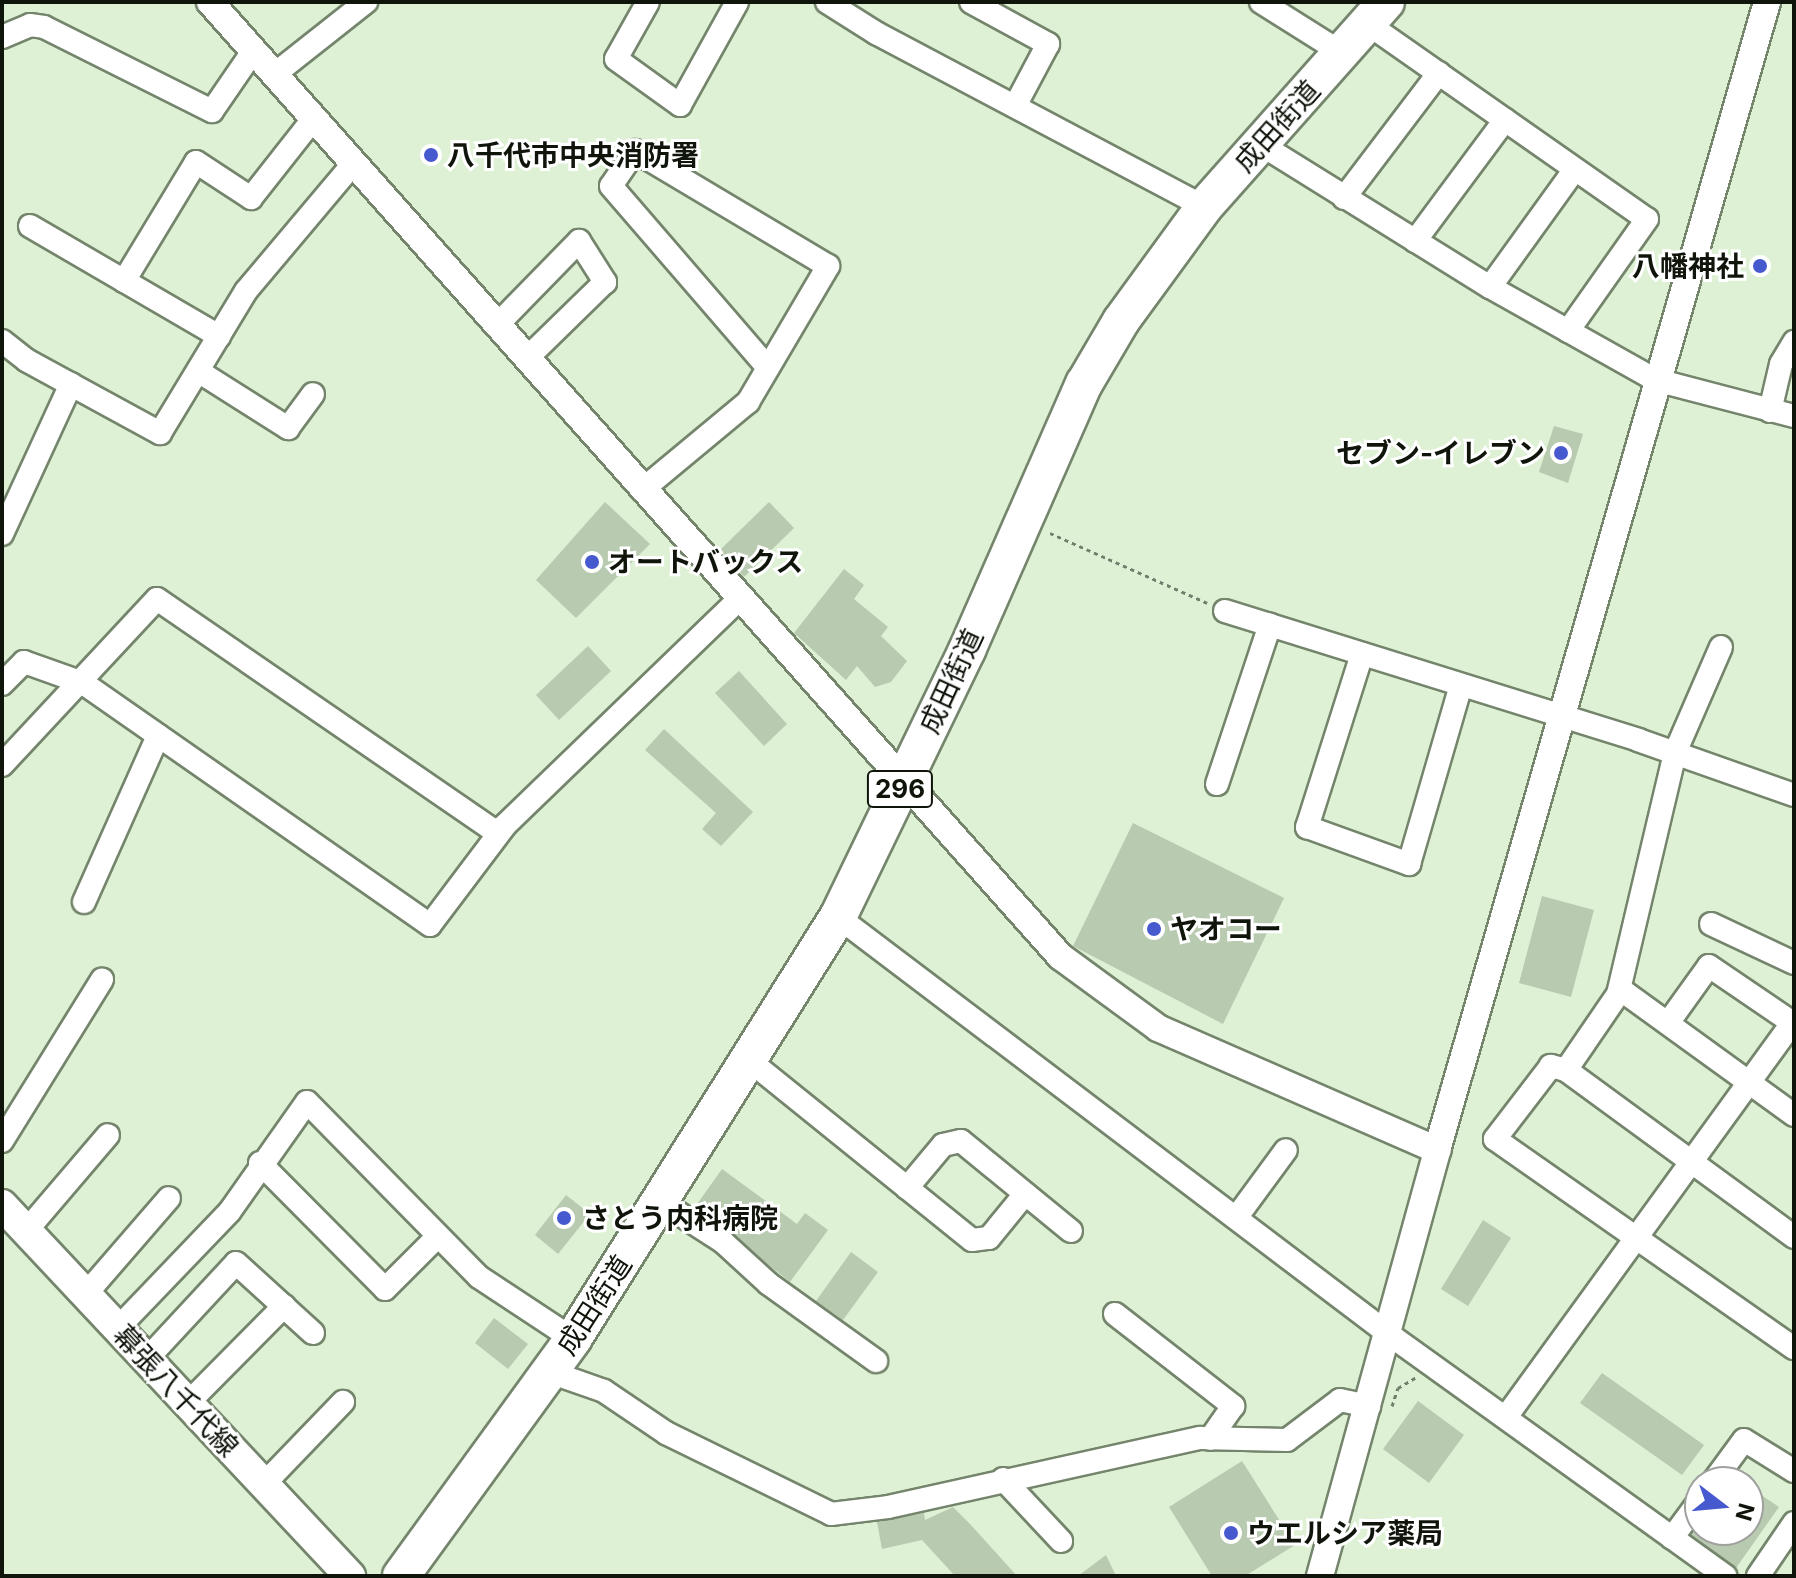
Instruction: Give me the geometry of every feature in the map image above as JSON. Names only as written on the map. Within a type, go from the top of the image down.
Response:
[{"type":"highway","name":"成田街道","points":[[401,1576],[573,1339],[838,917],[1102,351],[1204,207],[1377,13]]},
{"type":"main road","name":"幕張八千代線","points":[[3,1208],[350,1576]]},
{"type":"street","points":[[210,2],[1061,957],[1115,1001],[1220,1059],[1437,1150]]},
{"type":"street","points":[[276,73],[366,2]]},
{"type":"street","points":[[648,2],[616,59],[680,105],[737,2]]},
{"type":"street","points":[[827,2],[852,9],[1015,106],[1204,207]]},
{"type":"street","points":[[971,2],[1048,44],[1015,106]]},
{"type":"street","points":[[1261,2],[1342,53]]},
{"type":"street","points":[[1320,1576],[1380,1408],[1390,1335],[1437,1150],[1767,2]]},
{"type":"street","points":[[1377,13],[1439,73],[1647,219],[1568,331]]},
{"type":"street","points":[[2,37],[30,25],[44,27],[212,111],[254,50]]},
{"type":"street","points":[[1344,198],[1439,73]]},
{"type":"street","points":[[124,281],[196,162],[251,198],[314,118]]},
{"type":"street","points":[[1415,241],[1505,120]]},
{"type":"street","points":[[1260,144],[1490,287],[1656,380],[1794,416]]},
{"type":"street","points":[[642,490],[748,402],[768,368],[828,266],[635,151],[611,186],[768,368]]},
{"type":"street","points":[[2,341],[71,384],[160,433],[246,291],[353,164]]},
{"type":"street","points":[[1490,287],[1575,169]]},
{"type":"street","points":[[30,226],[219,336]]},
{"type":"street","points":[[496,326],[579,241],[605,282],[526,359]]},
{"type":"street","points":[[1770,411],[1781,364],[1794,342]]},
{"type":"street","points":[[198,371],[288,428],[313,394]]},
{"type":"street","points":[[2,534],[71,384]]},
{"type":"street","points":[[2,765],[83,683],[157,599],[497,833]]},
{"type":"street","points":[[2,684],[24,662],[83,683],[430,925],[497,833],[582,743],[739,599]]},
{"type":"street","points":[[1225,611],[1793,792]]},
{"type":"street","points":[[1217,784],[1270,625]]},
{"type":"street","points":[[1566,1070],[1620,989],[1675,753],[1721,647]]},
{"type":"street","points":[[1362,654],[1307,827],[1409,864],[1461,685]]},
{"type":"street","points":[[84,902],[158,736]]},
{"type":"street","points":[[838,917],[1390,1335],[1725,1576]]},
{"type":"street","points":[[1711,924],[1794,963]]},
{"type":"street","points":[[1506,1417],[1793,1022],[1709,966],[1668,1023]]},
{"type":"street","points":[[2,1141],[102,980]]},
{"type":"street","points":[[1620,989],[1794,1115]]},
{"type":"street","points":[[750,1061],[907,1188],[981,1242],[1025,1194]]},
{"type":"street","points":[[1794,1237],[1566,1070],[1551,1066],[1495,1139],[1794,1348]]},
{"type":"street","points":[[117,1329],[230,1211],[260,1163],[307,1102],[479,1277],[573,1339]]},
{"type":"street","points":[[26,1231],[108,1135]]},
{"type":"street","points":[[907,1188],[951,1140],[961,1141],[1071,1231]]},
{"type":"street","points":[[1236,1218],[1286,1150]]},
{"type":"street","points":[[260,1163],[385,1289],[437,1237]]},
{"type":"street","points":[[85,1295],[169,1198]]},
{"type":"street","points":[[661,1202],[723,1242],[769,1284],[876,1361]]},
{"type":"street","points":[[146,1360],[236,1263],[313,1333]]},
{"type":"street","points":[[187,1404],[284,1306]]},
{"type":"street","points":[[1115,1314],[1233,1406],[1210,1439]]},
{"type":"street","points":[[550,1372],[604,1391],[675,1439],[831,1514],[888,1507],[1003,1479],[1210,1439],[1287,1440],[1340,1400],[1380,1408]]},
{"type":"street","points":[[264,1484],[343,1402]]},
{"type":"street","points":[[1725,1466],[1744,1440],[1794,1471]]},
{"type":"street","points":[[1003,1479],[1061,1541]]},
{"type":"street","points":[[1672,1538],[1684,1522]]},
{"type":"street","points":[[1758,1576],[1794,1523]]},
{"type":"path","points":[[1023,521],[1225,611]]},
{"type":"path","points":[[1380,1408],[1398,1388],[1422,1376]]},
{"type":"building","name":"セブン-イレブン","points":[[1554,426],[1583,434],[1568,483],[1539,472]]},
{"type":"building","name":"オートバックス","points":[[605,502],[650,544],[576,618],[536,580]]},
{"type":"building","points":[[769,502],[794,528],[744,577],[720,550]]},
{"type":"building","points":[[844,569],[864,585],[854,599],[888,627],[881,636],[907,661],[891,682],[875,687],[857,666],[846,680],[794,633]]},
{"type":"building","points":[[588,646],[611,671],[559,720],[536,695]]},
{"type":"building","points":[[739,671],[787,724],[764,746],[715,693]]},
{"type":"building","points":[[664,729],[753,812],[721,846],[702,829],[716,813],[645,750]]},
{"type":"building","points":[[1133,823],[1284,898],[1223,1024],[1073,946]]},
{"type":"building","points":[[1542,896],[1594,910],[1571,997],[1519,983]]},
{"type":"building","points":[[722,1169],[797,1224],[805,1213],[828,1230],[790,1282],[695,1207]]},
{"type":"building","points":[[566,1195],[590,1214],[558,1254],[535,1235]]},
{"type":"building","points":[[1483,1220],[1511,1238],[1468,1306],[1441,1289]]},
{"type":"building","points":[[851,1252],[878,1272],[843,1320],[816,1301]]},
{"type":"building","points":[[494,1318],[528,1344],[508,1369],[475,1343]]},
{"type":"building","points":[[1602,1373],[1704,1445],[1689,1466],[1684,1466],[1682,1475],[1580,1403]]},
{"type":"building","points":[[1418,1401],[1464,1435],[1429,1483],[1383,1449]]},
{"type":"building","points":[[1242,1461],[1295,1545],[1245,1576],[1212,1576],[1169,1507]]},
{"type":"building","points":[[1764,1497],[1779,1507],[1764,1528]]},
{"type":"building","points":[[953,1507],[1017,1576],[955,1576],[922,1540],[882,1549],[877,1522],[924,1513],[925,1520]]},
{"type":"building","points":[[1707,1546],[1752,1546],[1736,1568]]},
{"type":"building","points":[[1106,1555],[1116,1576],[1078,1576]]},
{"type":"place","name":"八千代市中央消防署","points":[[431,155]]},
{"type":"place","name":"八幡神社","points":[[1760,266]]},
{"type":"place","name":"セブン-イレブン","points":[[1561,453]]},
{"type":"place","name":"オートバックス","points":[[592,562]]},
{"type":"place","name":"ヤオコー","points":[[1154,929]]},
{"type":"place","name":"さとう内科病院","points":[[564,1218]]},
{"type":"place","name":"ウエルシア薬局","points":[[1231,1533]]}]
